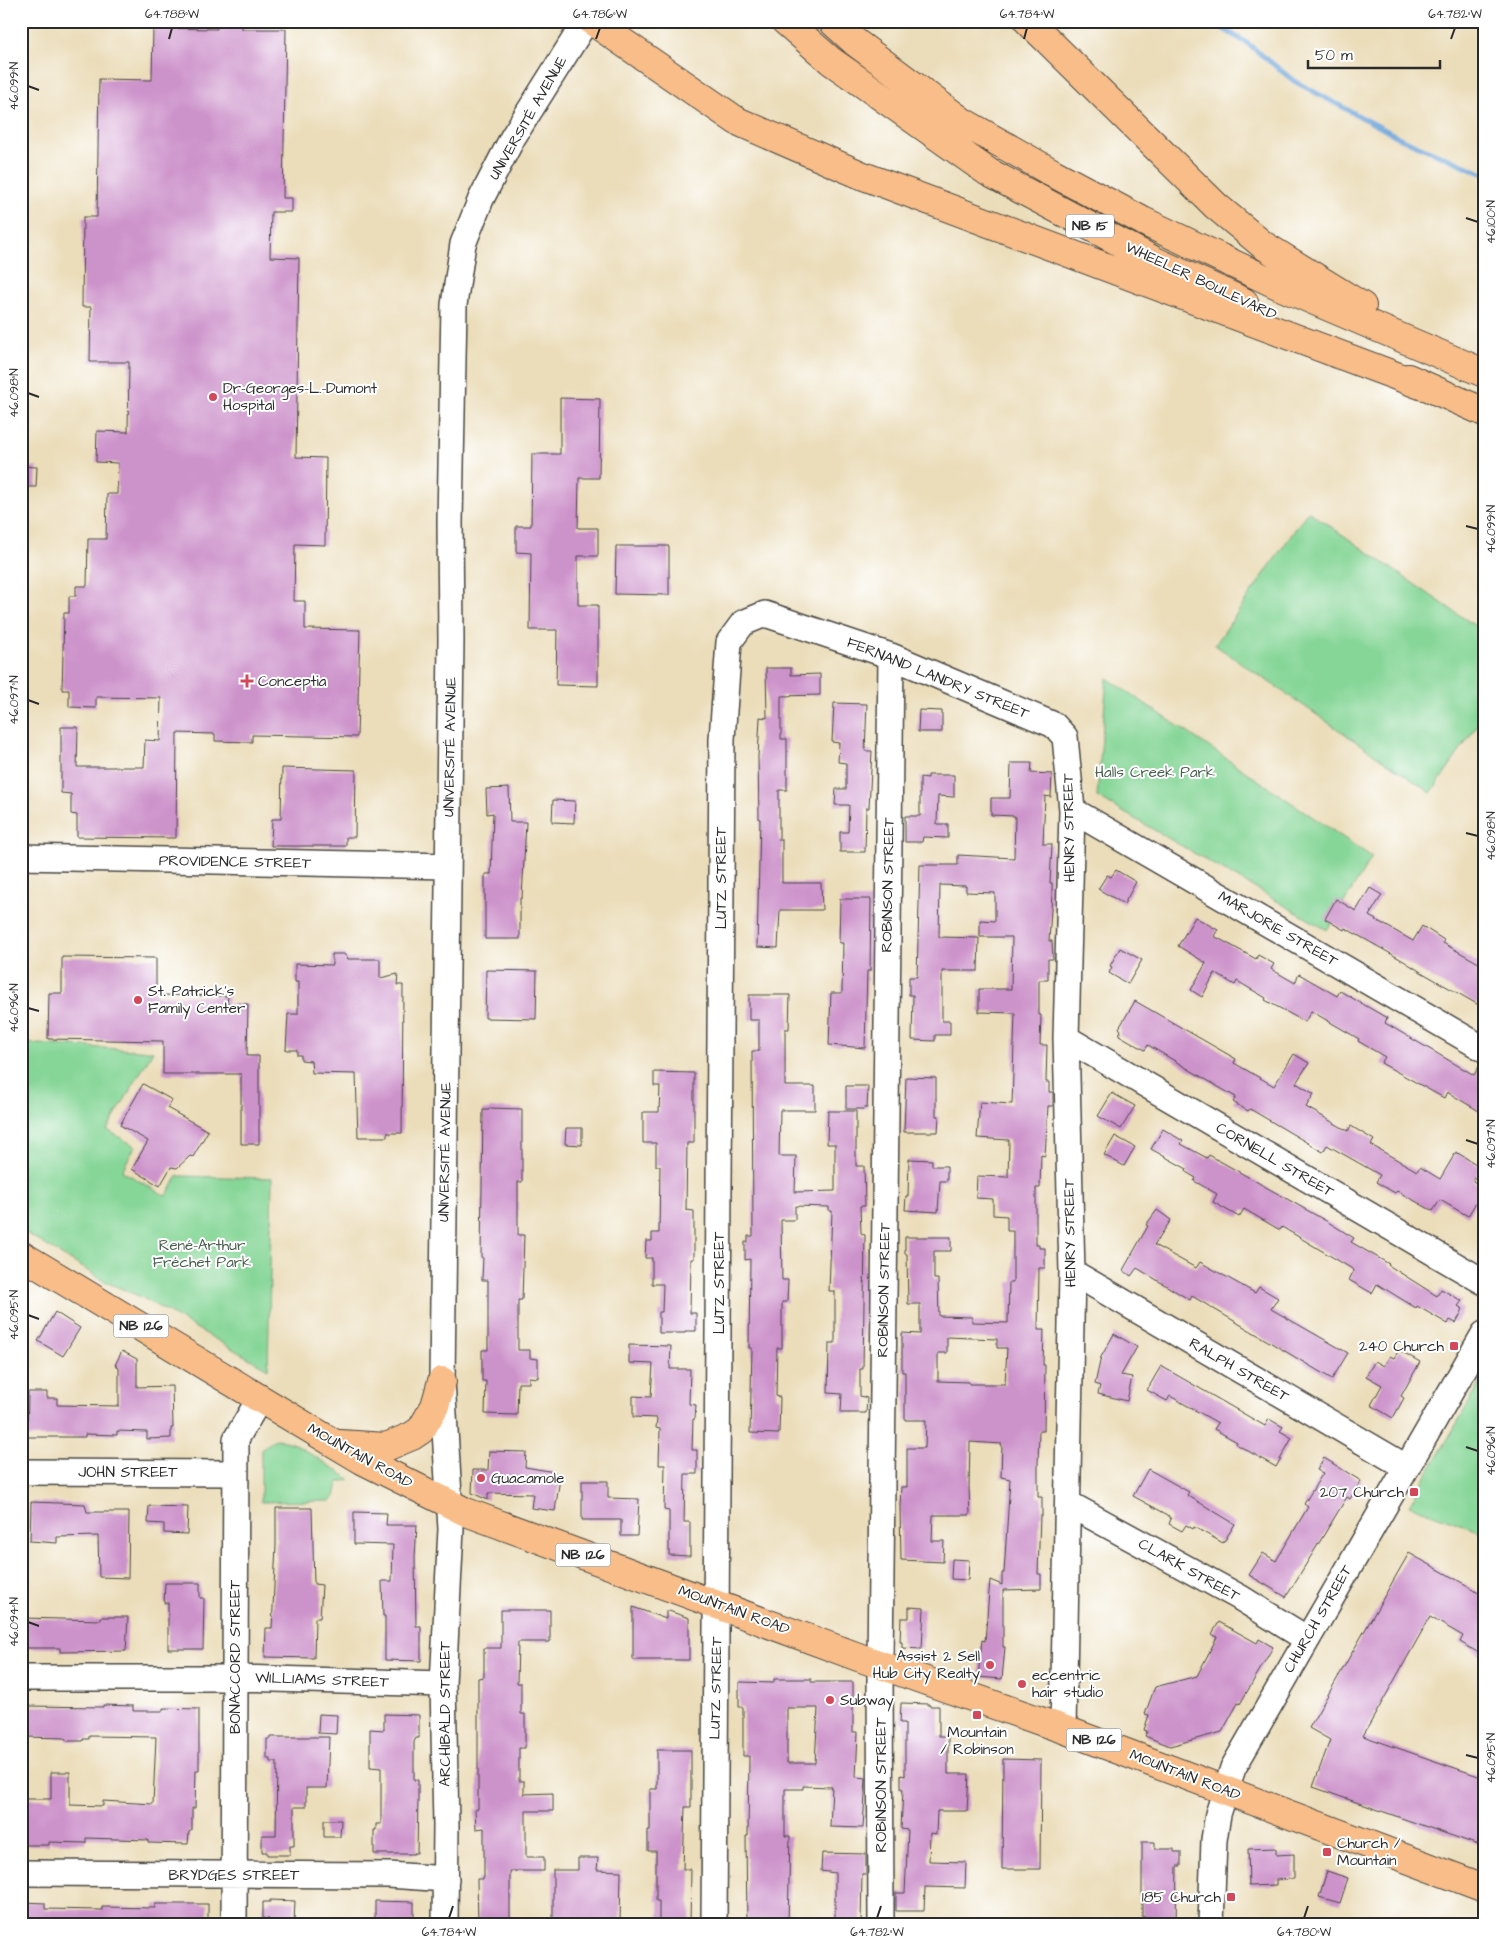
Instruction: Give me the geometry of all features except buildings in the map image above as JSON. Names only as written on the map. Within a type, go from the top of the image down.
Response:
[{"type":"main road","points":[[592,21],[737,121],[861,175],[1423,386]]},
{"type":"main road","name":"WHEELER BOULEVARD","points":[[785,21],[831,61],[988,172],[1154,261],[1332,341],[1423,386],[1484,412]]},
{"type":"main road","name":"WHEELER BOULEVARD","points":[[832,21],[855,42],[963,122],[1053,174],[1143,221],[1282,287],[1476,369]]},
{"type":"main road","points":[[1028,21],[1216,206],[1263,245],[1312,276],[1476,369]]},
{"type":"main road","name":"MOUNTAIN ROAD","points":[[21,1255],[334,1444],[450,1505],[880,1664],[1063,1729],[1476,1885]]},
{"type":"main road","points":[[334,1444],[386,1447],[412,1436],[421,1430],[435,1406],[442,1381]]},
{"type":"street","name":"UNIVERSITÉ AVENUE","points":[[450,1505],[442,1381],[452,640],[450,522],[454,306],[463,244],[481,200],[513,137],[586,21]]},
{"type":"street","name":"FERNAND LANDRY STREET","points":[[729,642],[742,623],[765,614],[891,656],[1054,725],[1065,737]]},
{"type":"street","name":"LUTZ STREET","points":[[714,1924],[722,755],[729,642]]},
{"type":"street","name":"ROBINSON STREET","points":[[881,1924],[880,1664],[891,656]]},
{"type":"street","name":"HENRY STREET","points":[[1063,1729],[1072,1272],[1066,1038],[1072,810],[1065,737]]},
{"type":"street","name":"MARJORIE STREET","points":[[1072,810],[1484,1049]]},
{"type":"street","name":"PROVIDENCE STREET","points":[[21,857],[448,866]]},
{"type":"street","name":"CORNELL STREET","points":[[1066,1038],[1484,1282]]},
{"type":"street","name":"RALPH STREET","points":[[1072,1272],[1406,1467]]},
{"type":"street","name":"CHURCH STREET","points":[[1212,1924],[1214,1840],[1218,1814],[1235,1765],[1484,1334]]},
{"type":"street","name":"BONACCORD STREET","points":[[234,1924],[236,1439],[260,1398]]},
{"type":"street","name":"JOHN STREET","points":[[21,1472],[235,1473]]},
{"type":"street","name":"CLARK STREET","points":[[1068,1504],[1239,1597],[1307,1639]]},
{"type":"street","name":"ARCHIBALD STREET","points":[[445,1924],[443,1684],[451,1529],[450,1505]]},
{"type":"street","name":"WILLIAMS STREET","points":[[21,1678],[236,1678],[443,1684]]},
{"type":"street","name":"BRYDGES STREET","points":[[21,1873],[389,1875],[446,1879]]},
{"type":"green space","points":[[1308,511],[1484,632],[1484,716],[1431,793],[1215,645]]},
{"type":"green space","name":"Halls Creek Park","points":[[1107,678],[1372,857],[1327,930],[1097,797]]},
{"type":"green space","name":"René-Arthur Fréchet Park","points":[[21,1043],[153,1051],[107,1130],[135,1146],[122,1171],[166,1196],[178,1176],[272,1178],[268,1369],[141,1297],[106,1282],[21,1230]]},
{"type":"green space","points":[[1484,1377],[1484,1533],[1409,1505]]},
{"type":"green space","points":[[277,1439],[295,1444],[350,1479],[338,1483],[335,1497],[330,1501],[261,1502],[261,1450],[271,1441]]},
{"type":"waterway","points":[[1210,21],[1247,43],[1294,81],[1402,139],[1484,174]]},
{"type":"place","name":"Dr-Georges-L.-Dumont Hospital","points":[[213,397]]},
{"type":"place","name":"Conceptia","points":[[247,681]]},
{"type":"place","name":"St. Patrick's Family Center","points":[[138,1000]]},
{"type":"place","name":"240 Church","points":[[1454,1346]]},
{"type":"place","name":"Guacamole","points":[[481,1478]]},
{"type":"place","name":"207 Church","points":[[1414,1492]]},
{"type":"place","name":"Assist 2 Sell Hub City Realty","points":[[990,1665]]},
{"type":"place","name":"eccentric hair studio","points":[[1022,1684]]},
{"type":"place","name":"Subway","points":[[830,1700]]},
{"type":"place","name":"Mountain / Robinson","points":[[977,1715]]},
{"type":"place","name":"Church / Mountain","points":[[1327,1852]]},
{"type":"place","name":"185 Church","points":[[1231,1897]]}]
